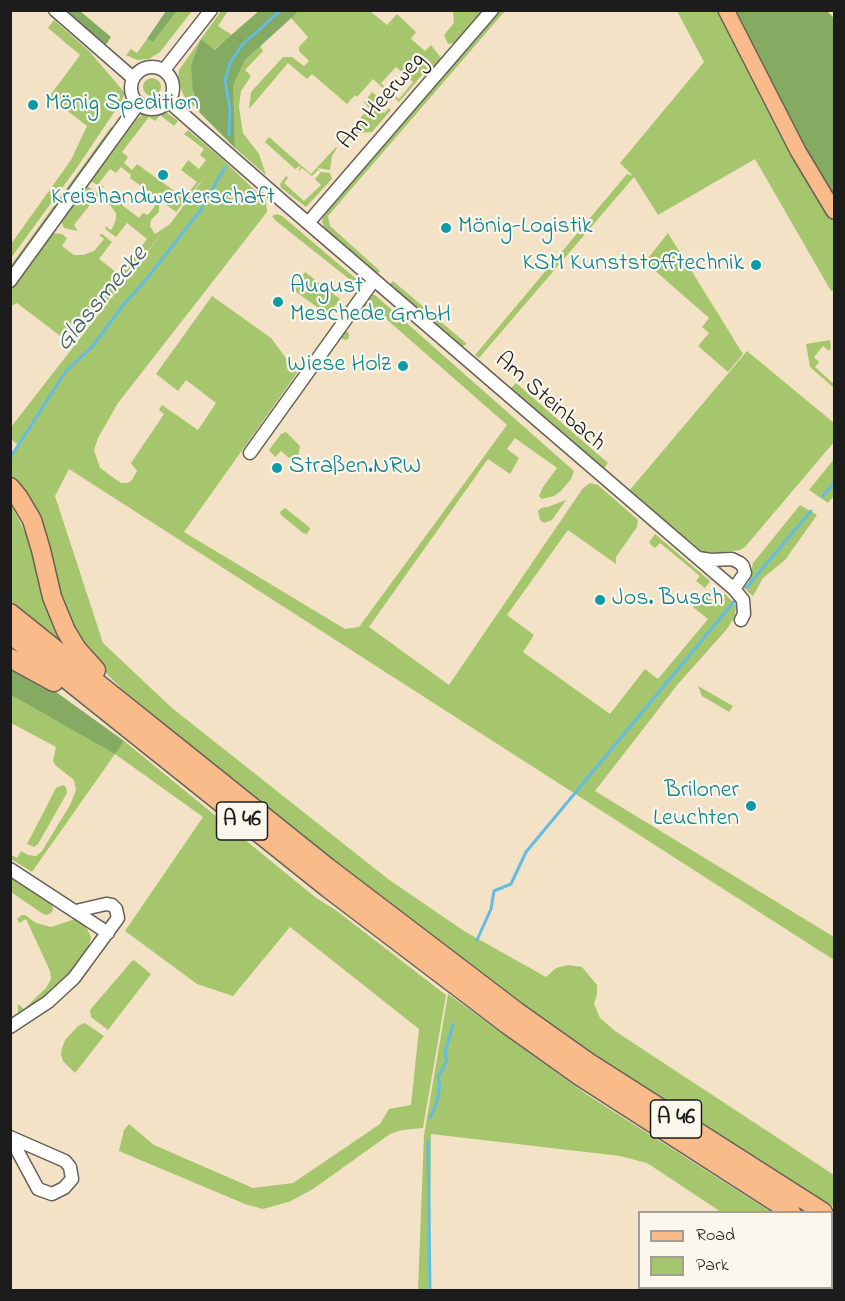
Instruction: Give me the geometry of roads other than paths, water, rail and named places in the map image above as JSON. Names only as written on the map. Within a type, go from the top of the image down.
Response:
[{"type":"highway","points":[[10,487],[32,520],[55,606],[72,641],[162,746]]},
{"type":"highway","name":"A 46","points":[[10,613],[329,889],[519,1023],[588,1062],[821,1211]]},
{"type":"highway","name":"A 46","points":[[10,634],[162,746]]},
{"type":"highway","points":[[10,658],[162,746]]},
{"type":"highway","name":"A 46","points":[[519,1023],[581,1077],[789,1211]]},
{"type":"main road","points":[[726,10],[798,151],[834,211]]},
{"type":"street","points":[[55,10],[133,78]]},
{"type":"street","points":[[164,70],[211,10]]},
{"type":"street","name":"Am Heerweg","points":[[308,223],[492,10]]},
{"type":"street","points":[[146,67],[158,67],[164,70],[173,84],[168,101],[157,108],[144,107],[131,89],[133,78],[146,67]]},
{"type":"street","name":"Am Steinbach","points":[[168,101],[734,589]]},
{"type":"street","points":[[10,281],[139,103]]},
{"type":"street","points":[[250,453],[374,280]]},
{"type":"street","points":[[697,558],[732,559],[743,566],[745,573],[734,589],[743,600],[744,614],[741,620]]},
{"type":"street","points":[[10,868],[108,933]]},
{"type":"street","points":[[10,1027],[48,1002],[68,985],[88,962],[118,918],[118,913],[112,905],[100,905],[76,911]]},
{"type":"street","points":[[10,1137],[65,1161],[70,1167],[72,1179],[64,1188],[52,1194],[38,1188],[10,1137]]},
{"type":"waterway","name":"Glassmecke","points":[[229,135],[230,109],[225,80],[230,63],[242,45],[281,10]]},
{"type":"waterway","name":"Glassmecke","points":[[10,458],[66,371],[92,347],[200,211],[225,167]]},
{"type":"waterway","points":[[823,496],[834,483]]},
{"type":"waterway","points":[[746,588],[811,511]]},
{"type":"waterway","points":[[477,940],[491,909],[494,891],[511,884],[526,852],[737,598]]},
{"type":"waterway","points":[[430,1118],[436,1105],[440,1086],[438,1078],[447,1060],[445,1053],[453,1024]]},
{"type":"waterway","points":[[428,1141],[430,1290]]},
{"type":"place","name":"Mönig Spedition","points":[[33,105]]},
{"type":"place","name":"Kreishandwerkerschaft","points":[[163,175]]},
{"type":"place","name":"Mönig-Logistik","points":[[446,228]]},
{"type":"place","name":"KSM Kunststofftechnik","points":[[756,265]]},
{"type":"place","name":"August Meschede GmbH","points":[[278,302]]},
{"type":"place","name":"Wiese Holz","points":[[403,366]]},
{"type":"place","name":"Straßen.NRW","points":[[277,468]]},
{"type":"place","name":"Jos. Busch","points":[[600,600]]},
{"type":"place","name":"Briloner Leuchten","points":[[751,806]]}]
